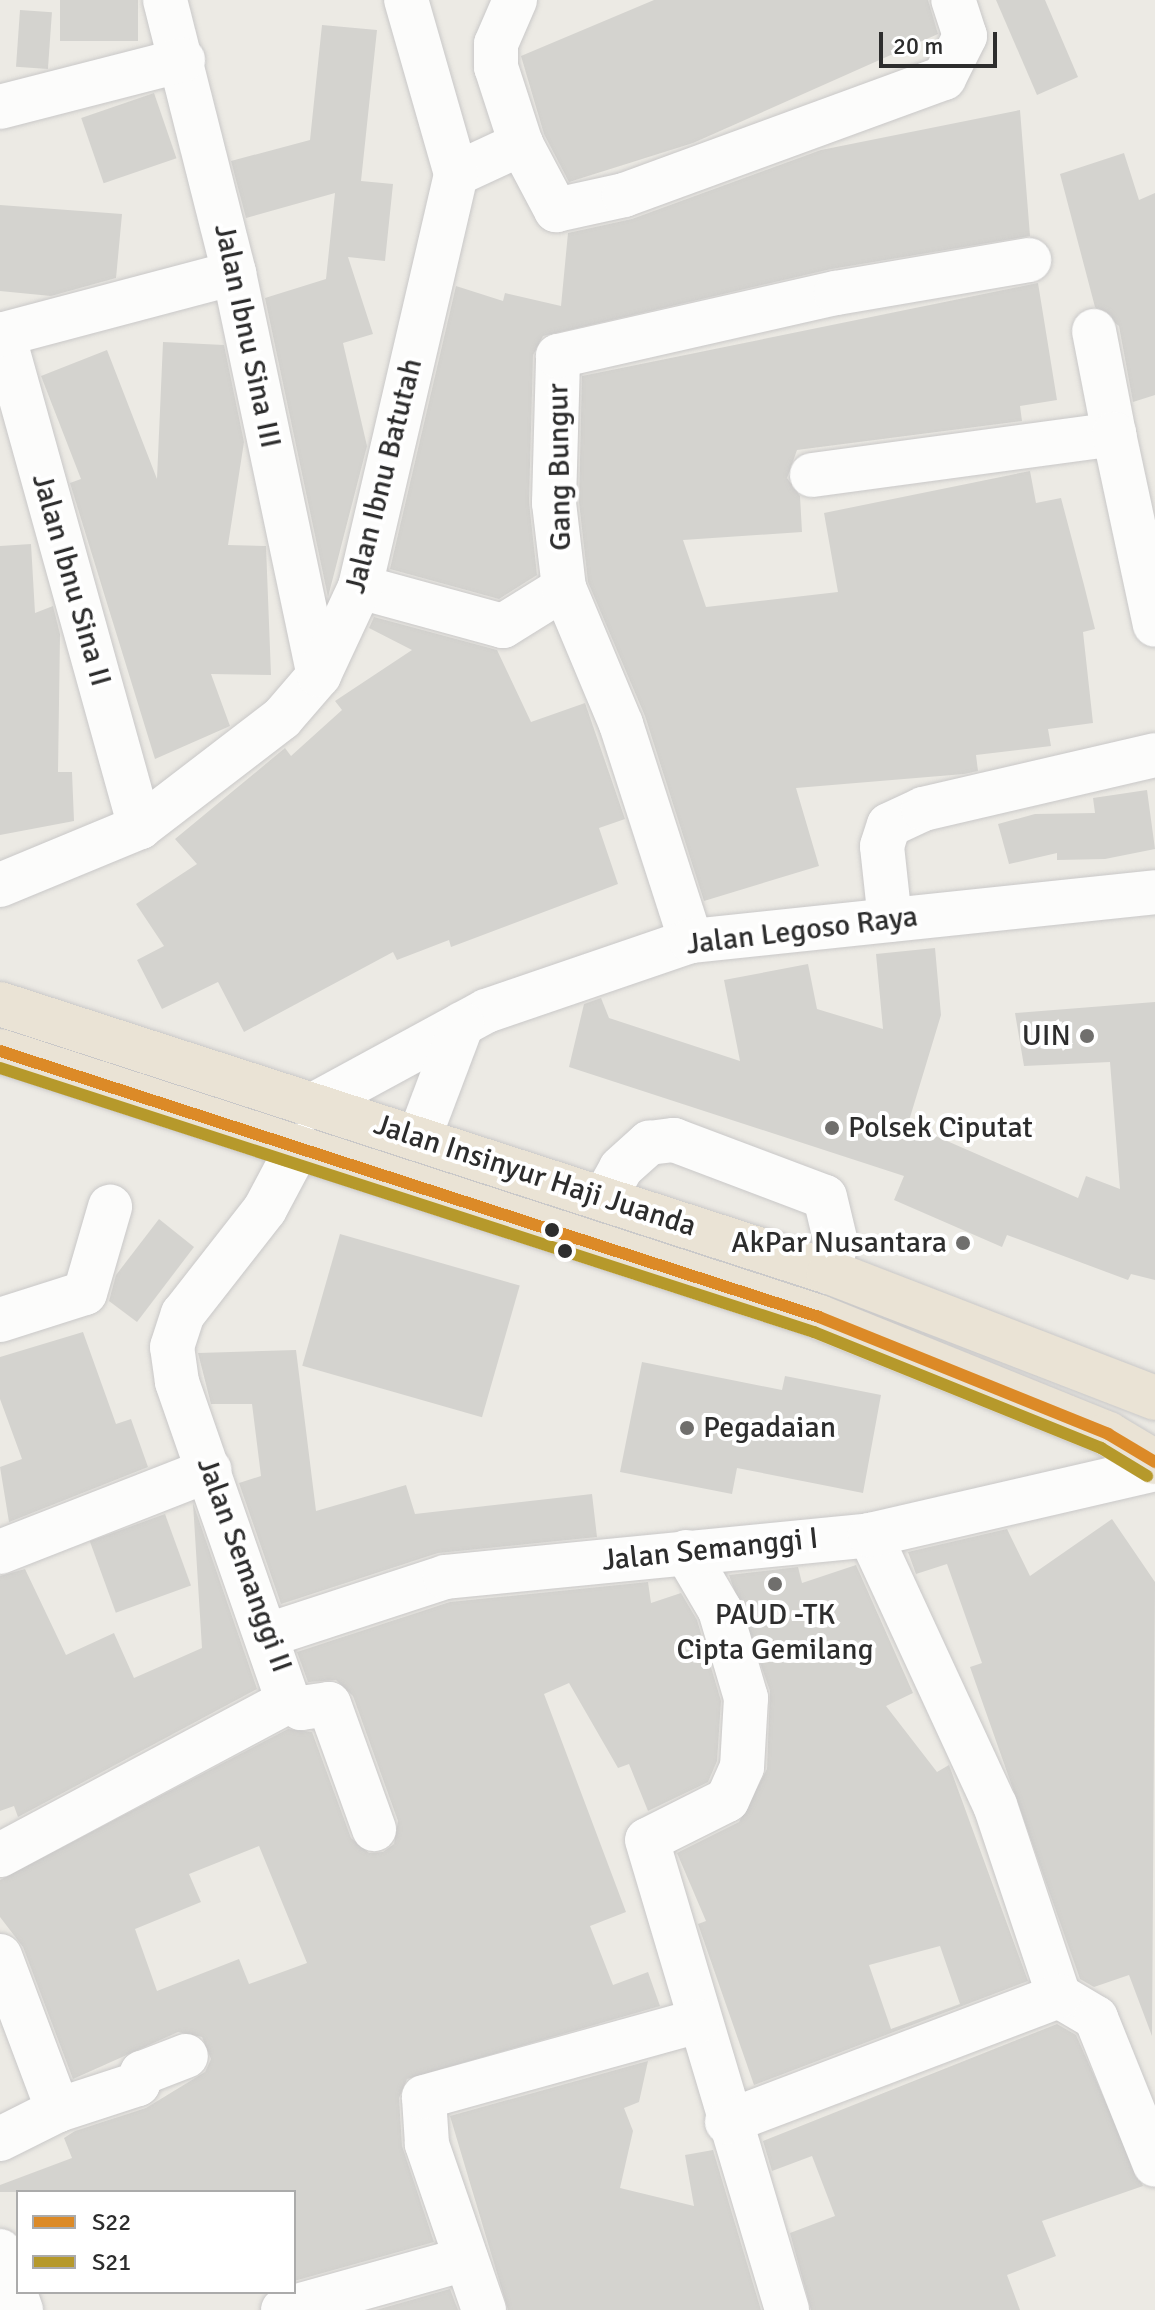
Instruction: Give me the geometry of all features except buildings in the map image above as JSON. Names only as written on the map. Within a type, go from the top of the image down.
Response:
[{"type":"highway","name":"Jalan Insinyur Haji Juanda","points":[[0,1004],[829,1272],[1155,1398]]},
{"type":"highway","name":"Jalan Insinyur Haji Juanda","points":[[0,1051],[299,1145],[819,1317],[1108,1434],[1155,1462]]},
{"type":"street","name":"Jalan Ibnu Sina III","points":[[165,0],[183,60],[234,273],[319,675]]},
{"type":"street","points":[[406,0],[456,174],[521,144]]},
{"type":"street","points":[[515,0],[496,44],[496,67],[521,144],[556,210],[624,195],[944,78],[965,36],[953,0]]},
{"type":"street","points":[[0,107],[183,60]]},
{"type":"street","name":"Jalan Ibnu Batutah","points":[[0,885],[140,827],[282,718],[319,675],[360,587],[456,174]]},
{"type":"street","name":"Gang Bungur","points":[[691,941],[621,724],[564,588],[554,503],[560,354],[1029,260]]},
{"type":"street","points":[[1,335],[234,273]]},
{"type":"street","points":[[1094,331],[1155,625]]},
{"type":"street","name":"Jalan Ibnu Sina II","points":[[1,335],[140,827]]},
{"type":"street","points":[[812,475],[1114,434]]},
{"type":"street","points":[[360,587],[503,626],[564,588]]},
{"type":"street","points":[[890,920],[882,846],[889,825],[923,809],[1155,755]]},
{"type":"street","name":"Jalan Legoso Raya","points":[[315,1104],[462,1024],[691,941],[1155,892]]},
{"type":"street","points":[[419,1138],[462,1024]]},
{"type":"street","points":[[604,1199],[621,1168],[649,1143],[674,1140],[825,1197],[836,1243],[829,1272]]},
{"type":"street","name":"Jalan Semanggi II","points":[[0,1855],[288,1701],[268,1635],[209,1470],[172,1347],[183,1314],[265,1209],[299,1145]]},
{"type":"street","points":[[0,1320],[85,1293],[110,1207]]},
{"type":"street","name":"Jalan Semanggi I","points":[[268,1635],[445,1577],[870,1535],[1155,1469]]},
{"type":"street","points":[[0,1552],[209,1470]]},
{"type":"street","points":[[870,1535],[995,1805],[1059,1996],[1096,2018],[1155,2165]]},
{"type":"street","points":[[686,1552],[720,1610],[746,1698],[742,1767],[727,1800],[647,1840],[727,2122],[787,2310]]},
{"type":"street","points":[[288,1701],[301,1708],[329,1704],[374,1829]]},
{"type":"street","points":[[0,1956],[58,2110]]},
{"type":"street","points":[[727,2122],[1059,1996]]},
{"type":"street","points":[[484,2310],[427,2144],[424,2097],[698,2021]]},
{"type":"street","points":[[0,2139],[58,2110],[138,2084],[142,2073],[186,2056]]},
{"type":"street","points":[[1,2258],[21,2310]]},
{"type":"street","points":[[283,2310],[466,2259]]},
{"type":"transit line","name":"S22","points":[[0,1051],[819,1317],[1108,1434],[1155,1462]]},
{"type":"transit line","name":"S21","points":[[0,1068],[814,1332],[1101,1448],[1147,1476]]},
{"type":"place","name":"UIN","points":[[1087,1036]]},
{"type":"place","name":"Polsek Ciputat","points":[[832,1128]]},
{"type":"place","name":"AkPar Nusantara","points":[[963,1243]]},
{"type":"place","name":"Pegadaian","points":[[687,1428]]},
{"type":"place","name":"PAUD -TK Cipta Gemilang","points":[[775,1584]]}]
